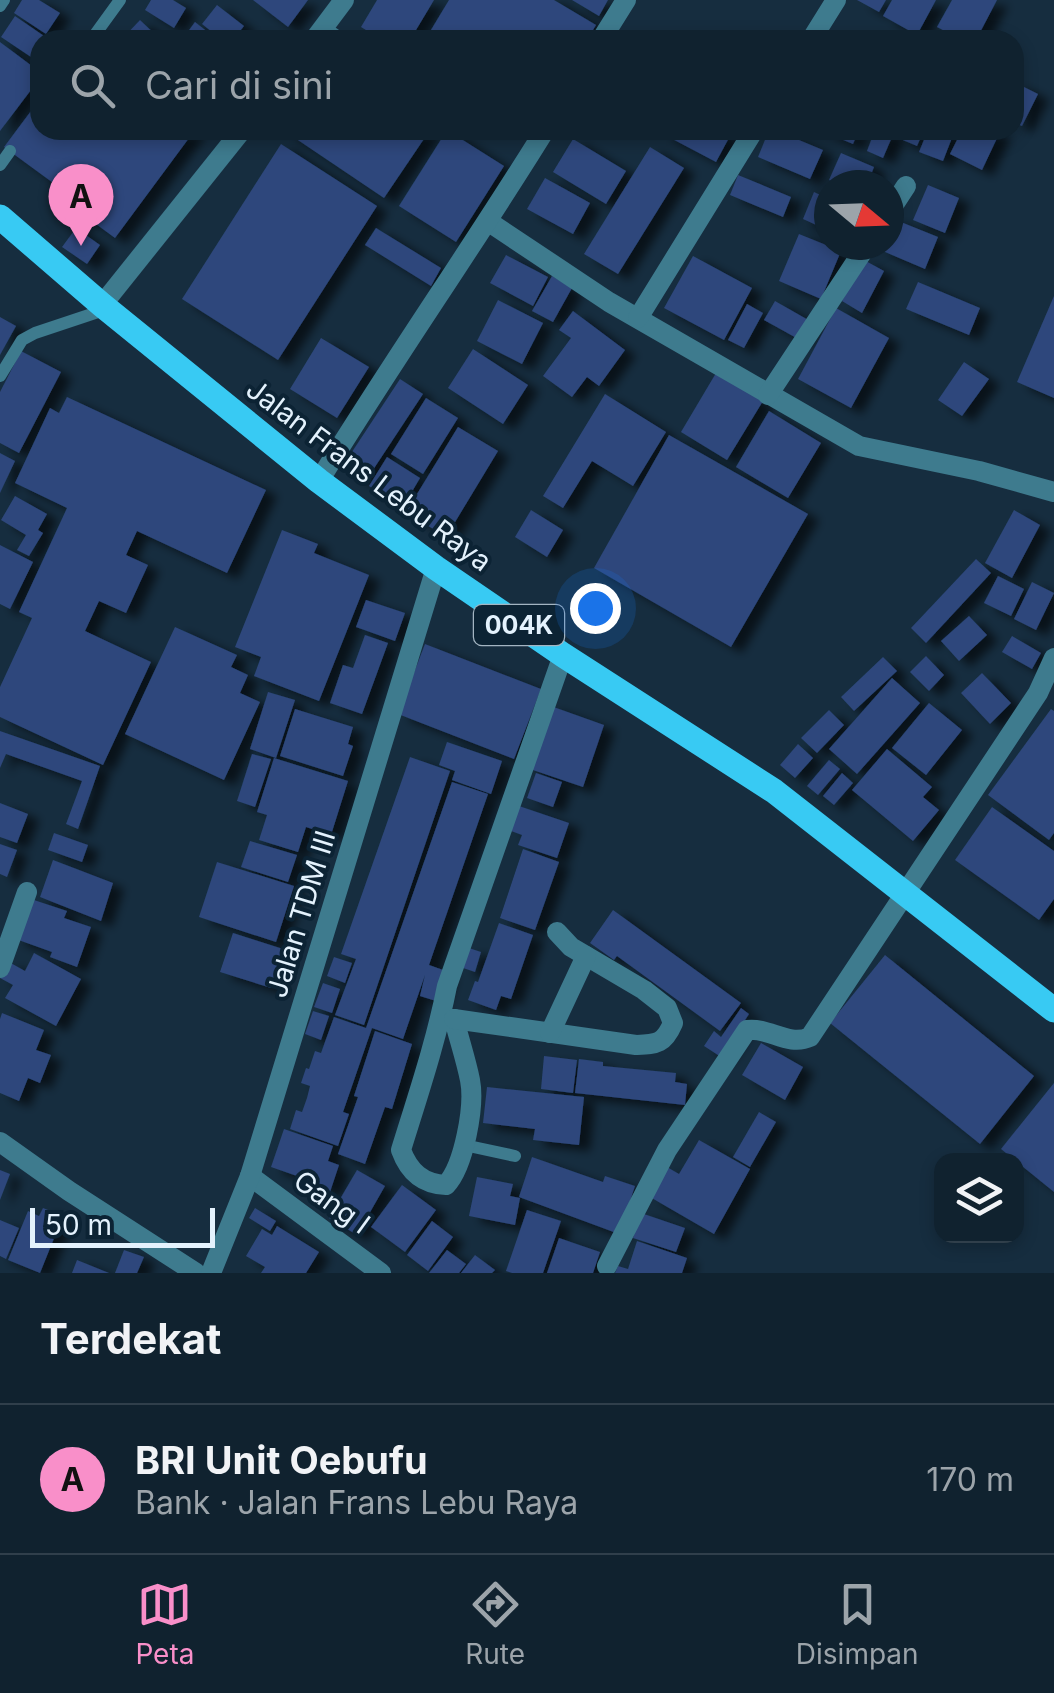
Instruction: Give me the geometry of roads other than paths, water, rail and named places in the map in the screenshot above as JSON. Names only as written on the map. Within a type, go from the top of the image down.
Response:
[{"type":"main road","name":"Jalan Frans Lebu Raya","points":[[0,217],[104,307],[320,481],[436,568],[774,791],[1054,1010]]},
{"type":"street","points":[[322,30],[344,0]]},
{"type":"street","points":[[607,30],[626,0]]},
{"type":"street","points":[[817,30],[836,0]]},
{"type":"street","points":[[104,307],[234,140]]},
{"type":"street","points":[[320,481],[540,140]]},
{"type":"street","points":[[638,318],[748,140]]},
{"type":"street","points":[[488,222],[609,302],[859,446],[979,471],[1054,492]]},
{"type":"street","points":[[768,395],[858,260]]},
{"type":"street","name":"Jalan TDM III","points":[[210,1273],[250,1176],[436,568]]},
{"type":"street","points":[[447,1019],[471,1084],[464,1144],[457,1168],[446,1185],[420,1178],[400,1150],[447,1019],[454,968],[562,654]]},
{"type":"street","points":[[607,1266],[667,1150],[747,1030],[756,1028],[793,1041],[810,1038],[904,894],[1046,697],[1054,658]]},
{"type":"street","points":[[0,968],[27,892]]},
{"type":"street","points":[[447,1019],[636,1045],[655,1044],[666,1038],[673,1023],[667,1008],[571,947],[557,932]]},
{"type":"street","points":[[550,1033],[586,956]]},
{"type":"street","points":[[0,1142],[196,1273]]},
{"type":"street","name":"Gang I","points":[[250,1176],[381,1273]]},
{"type":"lane","points":[[98,30],[118,2]]},
{"type":"lane","points":[[0,164],[10,151]]},
{"type":"lane","points":[[0,376],[22,340],[104,307]]},
{"type":"lane","points":[[464,1144],[515,1156]]},
{"type":"place","name":"BRI Unit Oebufu","points":[[81,246]]}]
